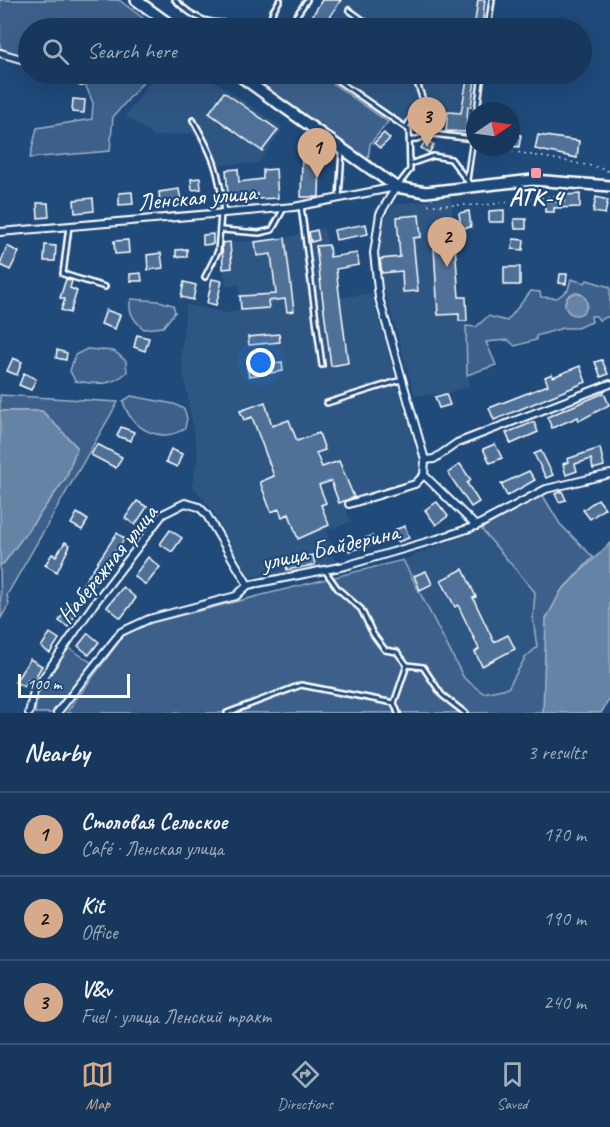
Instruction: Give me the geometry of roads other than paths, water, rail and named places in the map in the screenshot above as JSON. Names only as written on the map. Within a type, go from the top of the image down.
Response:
[{"type":"main road","points":[[136,0],[161,18]]},
{"type":"main road","points":[[251,84],[396,187],[426,192],[470,184],[533,180],[610,186]]},
{"type":"street","points":[[0,53],[18,58]]},
{"type":"street","points":[[349,504],[415,484],[424,475],[425,460],[379,298],[374,253],[380,214],[396,187]]},
{"type":"street","name":"Ленская улица","points":[[0,232],[284,208],[396,187]]},
{"type":"street","points":[[425,460],[434,459],[458,443],[610,384]]},
{"type":"street","name":"улица Байдерина","points":[[57,713],[121,632],[149,619],[236,596],[248,585],[325,570],[476,526],[546,489],[610,474]]},
{"type":"street","points":[[424,475],[476,526]]},
{"type":"street","name":"Набережная улица","points":[[28,713],[34,691],[94,604],[164,514],[185,503],[199,507],[206,514],[248,585]]},
{"type":"lane","points":[[175,0],[198,18]]},
{"type":"lane","points":[[271,18],[280,0]]},
{"type":"lane","points":[[295,18],[307,0]]},
{"type":"lane","points":[[489,18],[492,0]]},
{"type":"lane","points":[[349,10],[360,18]]},
{"type":"lane","points":[[343,84],[410,130],[410,170],[396,187]]},
{"type":"lane","points":[[406,127],[423,100],[417,84]]},
{"type":"lane","points":[[478,102],[481,84]]},
{"type":"lane","points":[[193,120],[214,157],[220,179],[223,213],[218,251],[205,277]]},
{"type":"lane","points":[[410,141],[433,134],[466,138]]},
{"type":"lane","points":[[339,199],[342,149]]},
{"type":"lane","points":[[410,164],[433,156],[451,159],[470,184]]},
{"type":"lane","points":[[470,184],[472,156]]},
{"type":"lane","points":[[301,206],[322,365]]},
{"type":"lane","points":[[222,230],[259,233],[272,230],[284,208]]},
{"type":"lane","points":[[69,226],[63,274],[105,287]]},
{"type":"lane","points":[[327,403],[403,379]]},
{"type":"lane","points":[[325,570],[338,589],[361,609],[373,634],[385,650],[397,652],[407,665],[423,667],[442,695],[465,713]]},
{"type":"lane","points":[[398,713],[394,703],[407,665]]},
{"type":"lane","points":[[227,713],[301,685],[394,703]]},
{"type":"place","name":"V&v","points":[[427,147]]},
{"type":"place","name":"АТК-4","points":[[536,173]]},
{"type":"place","name":"Столовая Сельское","points":[[317,178]]},
{"type":"place","name":"Kit","points":[[447,267]]}]
